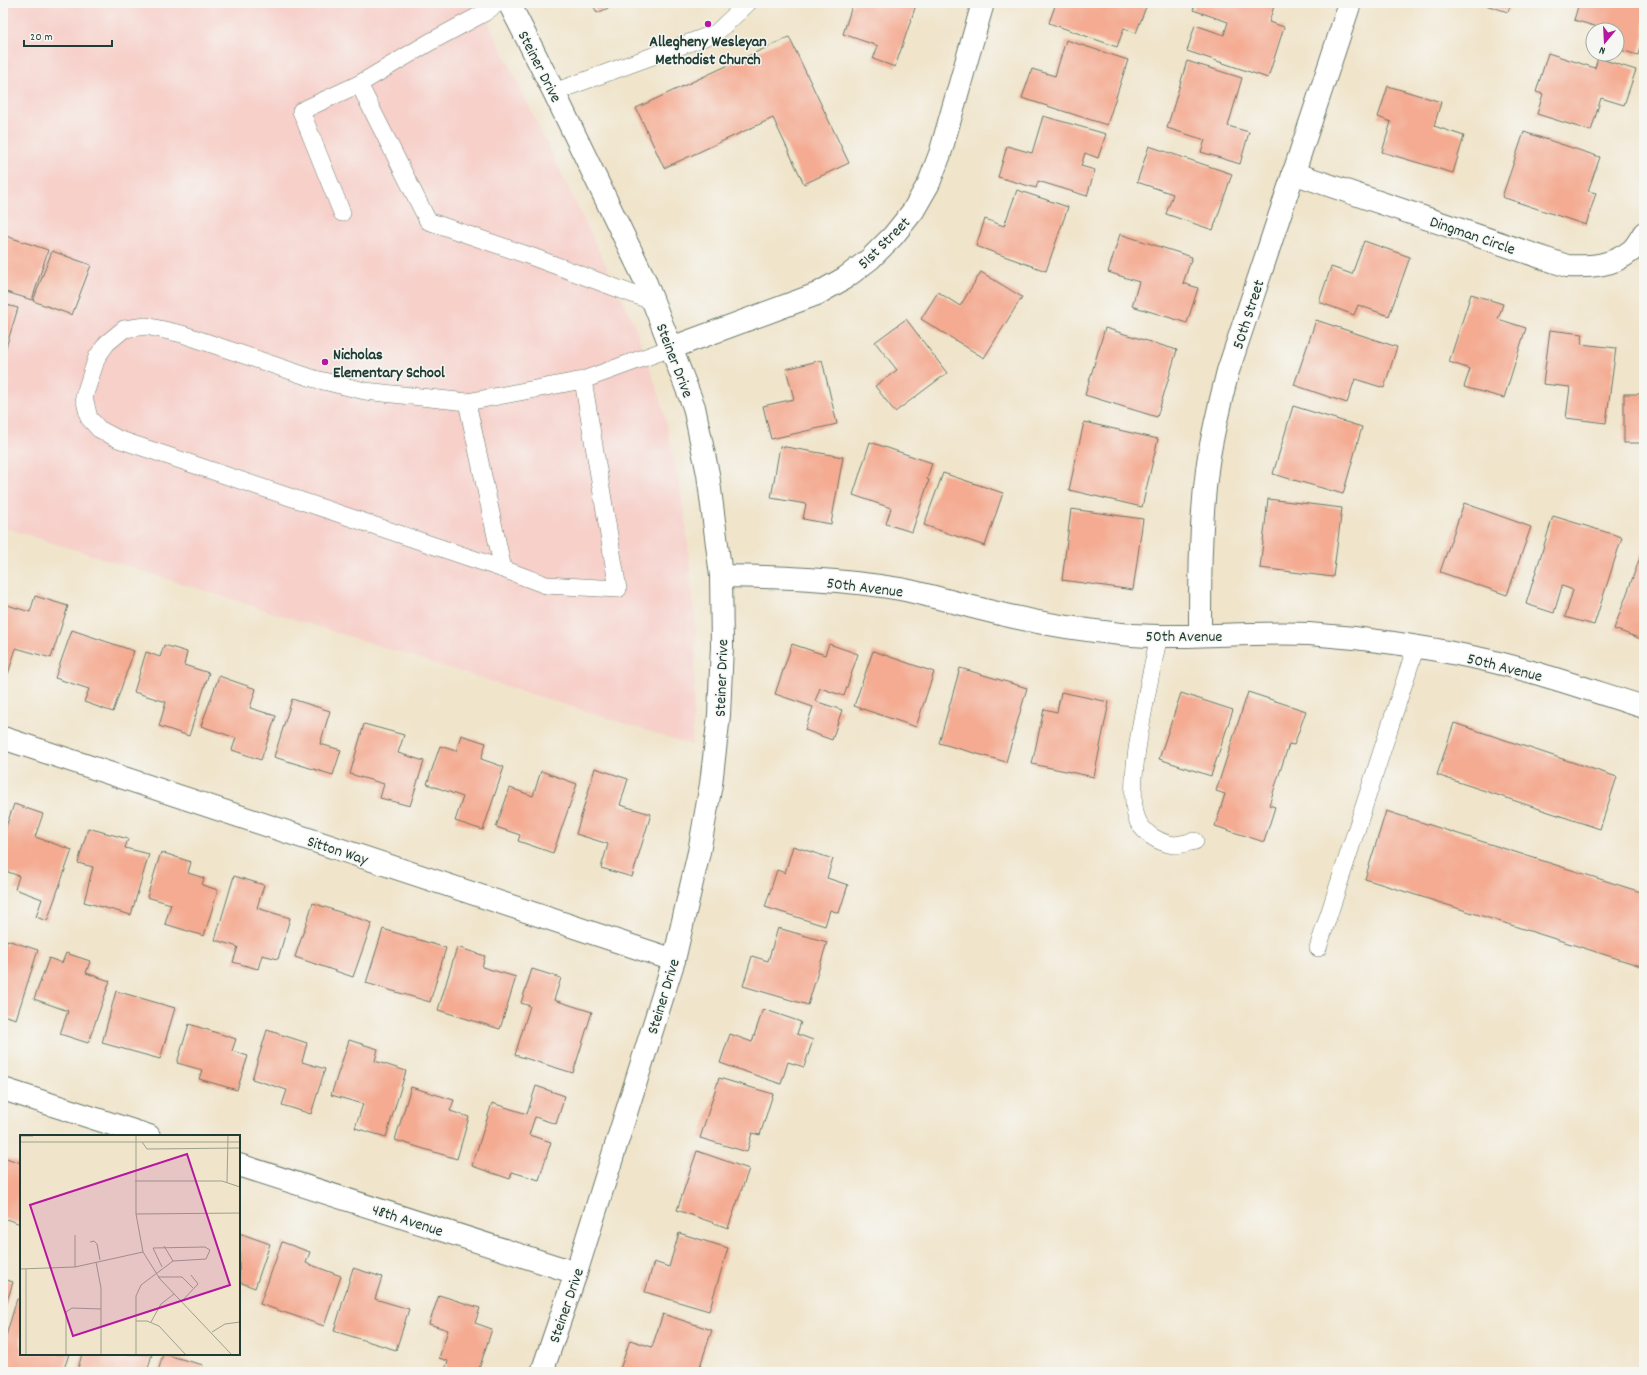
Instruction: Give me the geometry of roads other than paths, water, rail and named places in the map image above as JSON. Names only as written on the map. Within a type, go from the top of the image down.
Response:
[{"type":"street","name":"Steiner Drive","points":[[509,3],[644,278],[694,407],[708,474],[721,576],[722,646],[719,715],[711,784],[699,852],[674,960],[576,1273],[542,1372]]},
{"type":"street","name":"51st Street","points":[[671,348],[817,294],[845,278],[870,259],[893,236],[913,211],[929,183],[940,154],[983,3]]},
{"type":"street","name":"50th Street","points":[[1200,635],[1201,536],[1207,469],[1228,371],[1350,3]]},
{"type":"street","name":"Dingman Circle","points":[[1293,174],[1567,266],[1591,267],[1615,261],[1632,250],[1644,233]]},
{"type":"street","name":"50th Avenue","points":[[721,576],[825,580],[899,589],[1004,615],[1062,627],[1123,634],[1306,634],[1370,639],[1479,658],[1542,675],[1644,707]]},
{"type":"street","name":"Sitton Way","points":[[3,738],[674,960]]},
{"type":"street","points":[[3,1089],[146,1135]]},
{"type":"street","name":"48th Avenue","points":[[240,1165],[576,1273]]},
{"type":"lane","points":[[342,213],[301,111],[359,84],[430,42],[484,13],[498,3]]},
{"type":"lane","points":[[554,92],[716,33],[748,3]]},
{"type":"lane","points":[[359,84],[428,221],[533,257],[654,302]]},
{"type":"lane","points":[[583,380],[618,589],[546,585],[118,438],[100,429],[89,418],[84,397],[97,357],[107,343],[124,329],[146,326],[182,334],[315,379],[365,391],[467,402],[583,380],[671,348]]},
{"type":"lane","points":[[467,402],[503,569]]},
{"type":"lane","points":[[1159,635],[1139,738],[1133,801],[1138,822],[1152,837],[1174,845],[1195,841]]},
{"type":"lane","points":[[1318,948],[1416,646]]},
{"type":"place","name":"Allegheny Wesleyan Methodist Church","points":[[708,24]]},
{"type":"place","name":"Nicholas Elementary School","points":[[325,362]]}]
